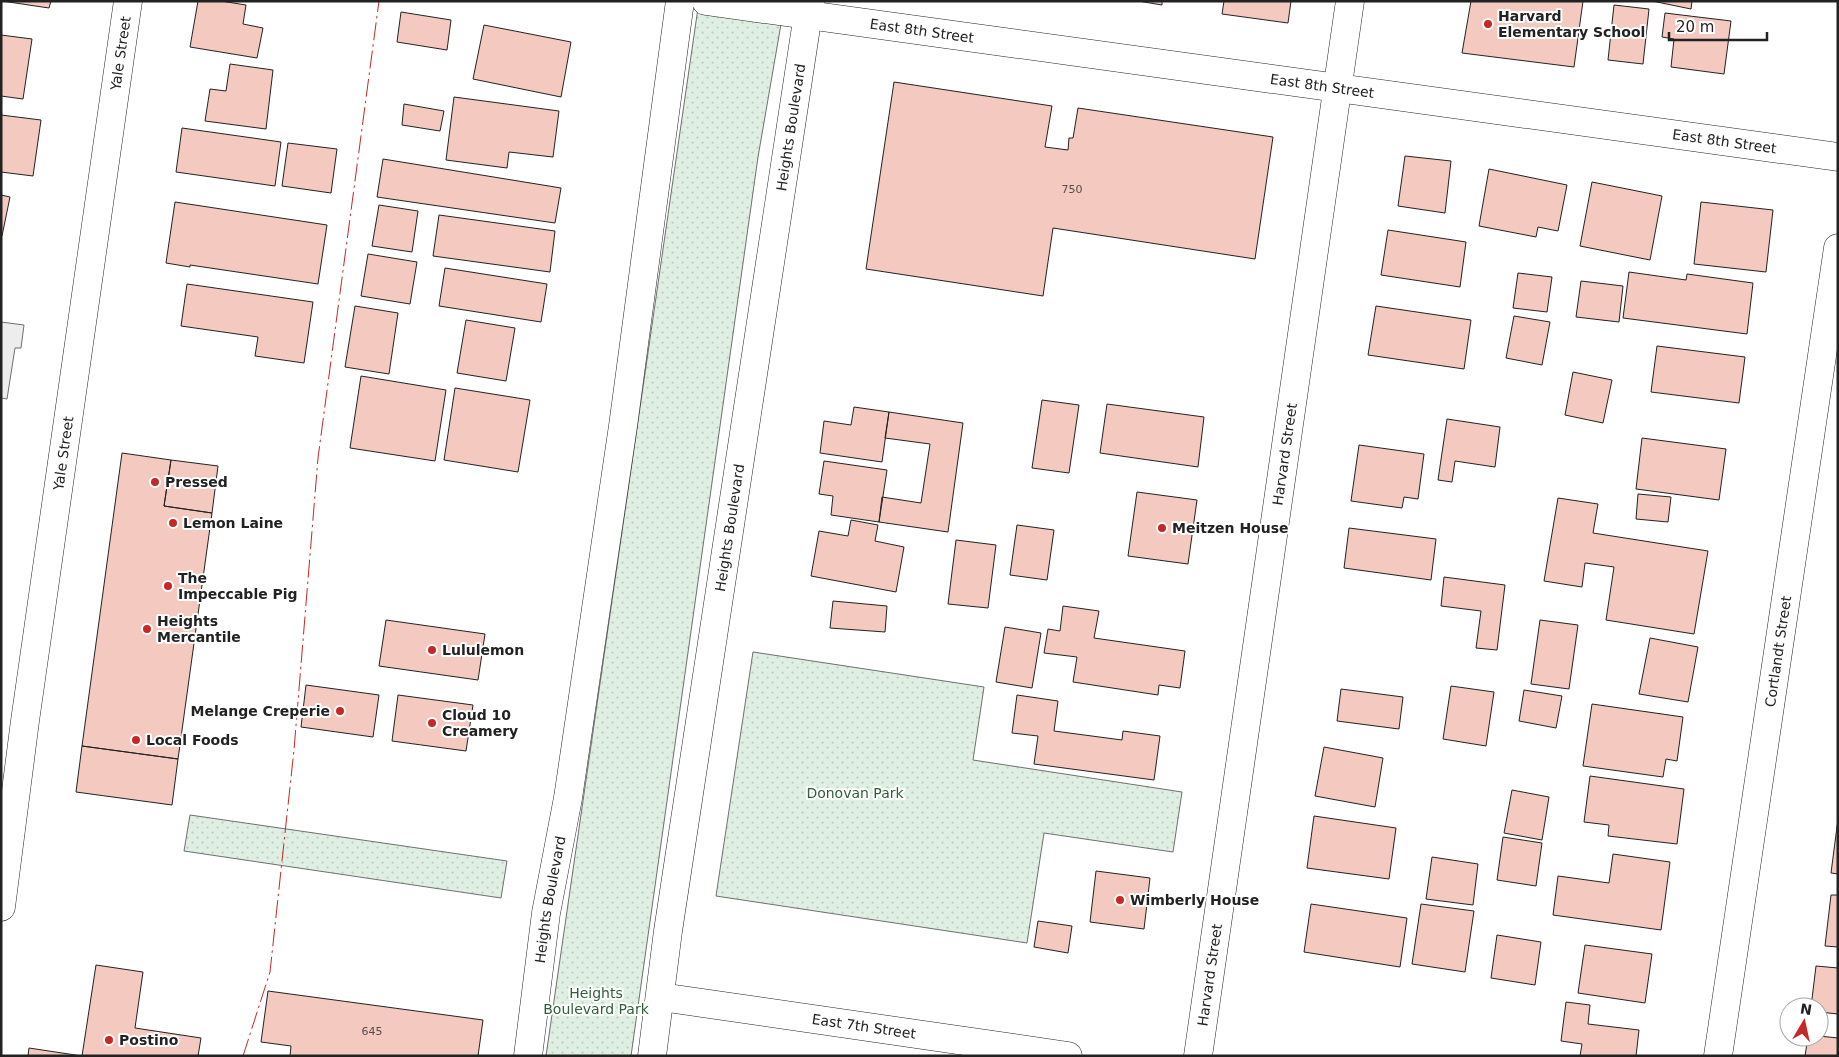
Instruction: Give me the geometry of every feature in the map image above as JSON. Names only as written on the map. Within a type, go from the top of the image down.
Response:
[{"type":"street","name":"Yale Street","points":[[1,906],[128,1]]},
{"type":"street","name":"Heights Boulevard","points":[[528,1056],[546,913],[568,798],[623,426],[680,1]]},
{"type":"street","name":"East 8th Street","points":[[706,1],[809,9],[1338,88],[1838,157]]},
{"type":"street","name":"Harvard Street","points":[[1198,1056],[1350,1]]},
{"type":"street","name":"Heights Boulevard","points":[[652,1056],[668,931],[809,9]]},
{"type":"street","name":"Cortlandt Street","points":[[1718,1056],[1838,248]]},
{"type":"street","name":"East 7th Street","points":[[660,997],[1068,1056]]},
{"type":"green space","name":"Heights Boulevard Park","points":[[699,1],[785,1],[758,157],[631,1056],[546,1056]]},
{"type":"green space","name":"Donovan Park","points":[[753,652],[984,687],[973,760],[1182,792],[1173,852],[1044,833],[1027,943],[716,896]]},
{"type":"green space","points":[[190,815],[507,861],[501,898],[184,851]]},
{"type":"shaded area","points":[[1,322],[24,325],[21,348],[15,348],[7,399],[1,398]]},
{"type":"building","points":[[2,1],[51,1],[49,8]]},
{"type":"building","points":[[198,1],[221,1],[246,5],[243,24],[263,28],[257,58],[190,47]]},
{"type":"building","points":[[1138,1],[1162,1],[1162,5]]},
{"type":"building","points":[[1224,1],[1291,1],[1288,23],[1222,14]]},
{"type":"building","points":[[1471,1],[1583,1],[1574,67],[1462,53]]},
{"type":"building","points":[[1652,1],[1692,1],[1691,9]]},
{"type":"building","points":[[1614,5],[1649,9],[1643,64],[1608,60]]},
{"type":"building","points":[[401,12],[451,20],[447,50],[397,42]]},
{"type":"building","points":[[1665,13],[1731,21],[1724,74],[1671,67],[1674,39],[1662,37]]},
{"type":"building","points":[[484,25],[571,42],[561,97],[473,79]]},
{"type":"building","points":[[1,35],[32,39],[23,99],[1,96]]},
{"type":"building","points":[[230,64],[273,70],[266,129],[205,121],[210,89],[226,91]]},
{"type":"building","points":[[894,82],[1052,106],[1045,147],[1068,150],[1069,138],[1073,138],[1078,108],[1273,137],[1255,259],[1053,228],[1043,296],[866,269]]},
{"type":"building","points":[[454,97],[559,111],[553,157],[509,152],[507,168],[446,160]]},
{"type":"building","points":[[404,104],[444,111],[440,131],[402,125]]},
{"type":"building","points":[[1,115],[41,120],[33,176],[1,172]]},
{"type":"building","points":[[182,128],[281,142],[275,186],[176,172]]},
{"type":"building","points":[[288,143],[337,149],[331,193],[282,186]]},
{"type":"building","points":[[1405,156],[1451,161],[1445,213],[1398,206]]},
{"type":"building","points":[[383,159],[561,188],[555,223],[377,197]]},
{"type":"building","points":[[1489,169],[1567,185],[1558,231],[1538,227],[1536,237],[1479,226]]},
{"type":"building","points":[[1592,182],[1662,196],[1650,260],[1580,246]]},
{"type":"building","points":[[1,195],[10,197],[2,236],[1,236]]},
{"type":"building","points":[[175,202],[327,225],[318,284],[166,263]]},
{"type":"building","points":[[1701,202],[1773,210],[1766,272],[1694,264]]},
{"type":"building","points":[[379,205],[418,211],[412,252],[372,246]]},
{"type":"building","points":[[439,215],[555,231],[550,272],[433,256]]},
{"type":"building","points":[[1388,230],[1466,242],[1460,287],[1381,275]]},
{"type":"building","points":[[368,254],[417,262],[410,304],[361,296]]},
{"type":"building","points":[[445,268],[547,284],[541,322],[439,306]]},
{"type":"building","points":[[1629,272],[1686,280],[1687,274],[1753,283],[1747,334],[1623,318]]},
{"type":"building","points":[[1518,273],[1552,277],[1547,312],[1513,308]]},
{"type":"building","points":[[1581,281],[1623,286],[1619,322],[1576,317]]},
{"type":"building","points":[[187,284],[313,302],[304,363],[255,356],[258,337],[181,326]]},
{"type":"building","points":[[355,306],[398,313],[389,374],[345,367]]},
{"type":"building","points":[[1376,306],[1471,320],[1464,369],[1368,355]]},
{"type":"building","points":[[1514,316],[1550,322],[1542,365],[1506,358]]},
{"type":"building","points":[[466,320],[515,328],[506,381],[457,373]]},
{"type":"building","points":[[1657,346],[1745,357],[1739,403],[1651,392]]},
{"type":"building","points":[[1573,372],[1612,380],[1603,423],[1565,415]]},
{"type":"building","points":[[361,376],[446,390],[435,461],[350,448]]},
{"type":"building","points":[[455,388],[530,400],[518,472],[444,460]]},
{"type":"building","points":[[1042,400],[1079,405],[1069,473],[1032,468]]},
{"type":"building","points":[[1107,404],[1204,417],[1198,467],[1100,453]]},
{"type":"building","points":[[854,407],[889,412],[882,462],[820,453],[824,421],[851,425]]},
{"type":"building","points":[[889,412],[963,423],[948,532],[879,522],[882,497],[921,503],[930,444],[885,438]]},
{"type":"building","points":[[1447,419],[1500,427],[1495,467],[1455,461],[1452,482],[1438,480]]},
{"type":"building","points":[[1642,438],[1726,449],[1719,500],[1636,489]]},
{"type":"building","points":[[1359,445],[1424,454],[1418,499],[1404,497],[1402,508],[1351,501]]},
{"type":"building","name":"Heights Mercantile","points":[[122,453],[171,460],[164,506],[212,513],[178,759],[82,746]]},
{"type":"building","points":[[171,460],[218,466],[212,513],[164,506]]},
{"type":"building","points":[[824,461],[887,470],[879,522],[831,515],[833,496],[819,494]]},
{"type":"building","name":"Meitzen House","points":[[1137,492],[1197,500],[1188,564],[1128,556]]},
{"type":"building","points":[[1638,494],[1671,497],[1668,522],[1636,519]]},
{"type":"building","points":[[1558,498],[1598,504],[1593,533],[1708,551],[1694,634],[1606,620],[1614,567],[1585,563],[1582,587],[1544,581]]},
{"type":"building","points":[[851,520],[878,525],[875,541],[904,547],[896,592],[811,576],[819,531],[848,536]]},
{"type":"building","points":[[1017,525],[1054,530],[1047,580],[1010,575]]},
{"type":"building","points":[[1349,528],[1436,539],[1431,580],[1344,568]]},
{"type":"building","points":[[956,540],[996,545],[988,608],[948,604]]},
{"type":"building","points":[[1444,577],[1505,585],[1497,650],[1476,648],[1481,611],[1441,606]]},
{"type":"building","points":[[833,601],[887,606],[885,632],[830,628]]},
{"type":"building","points":[[1063,606],[1099,611],[1094,638],[1185,651],[1180,688],[1159,685],[1158,695],[1073,682],[1077,657],[1044,653],[1048,629],[1060,631]]},
{"type":"building","name":"Lululemon","points":[[386,620],[485,634],[478,680],[379,666]]},
{"type":"building","points":[[1540,620],[1578,625],[1569,689],[1531,684]]},
{"type":"building","points":[[1005,627],[1041,633],[1032,688],[996,682]]},
{"type":"building","points":[[1650,638],[1698,647],[1688,702],[1639,694]]},
{"type":"building","name":"Melange Creperie","points":[[306,685],[379,695],[373,737],[301,727]]},
{"type":"building","points":[[1451,686],[1494,692],[1486,746],[1443,739]]},
{"type":"building","points":[[1341,689],[1403,697],[1399,729],[1337,721]]},
{"type":"building","points":[[1524,690],[1562,696],[1556,728],[1519,721]]},
{"type":"building","name":"Cloud 10 Creamery","points":[[398,695],[473,705],[466,751],[392,741]]},
{"type":"building","points":[[1017,695],[1058,701],[1054,731],[1122,740],[1123,731],[1160,736],[1154,780],[1034,764],[1038,736],[1012,733]]},
{"type":"building","points":[[1592,704],[1683,717],[1677,761],[1666,759],[1663,777],[1583,766]]},
{"type":"building","points":[[82,746],[178,759],[172,805],[76,792]]},
{"type":"building","points":[[1324,747],[1383,758],[1375,807],[1315,796]]},
{"type":"building","points":[[1590,776],[1684,789],[1677,844],[1608,836],[1609,825],[1584,822]]},
{"type":"building","points":[[1512,790],[1549,797],[1542,840],[1504,833]]},
{"type":"building","points":[[1314,816],[1396,828],[1389,879],[1307,868]]},
{"type":"building","points":[[1838,819],[1838,874],[1831,873]]},
{"type":"building","points":[[1503,837],[1542,843],[1536,886],[1497,880]]},
{"type":"building","points":[[1613,854],[1670,862],[1661,930],[1553,915],[1558,876],[1609,883]]},
{"type":"building","points":[[1432,857],[1478,864],[1473,905],[1426,899]]},
{"type":"building","name":"Wimberly House","points":[[1096,871],[1150,878],[1144,929],[1090,922]]},
{"type":"building","points":[[1831,895],[1838,895],[1838,947],[1825,946]]},
{"type":"building","points":[[1311,904],[1407,918],[1400,967],[1304,952]]},
{"type":"building","points":[[1421,904],[1474,911],[1465,972],[1412,964]]},
{"type":"building","points":[[1038,921],[1072,926],[1068,953],[1034,947]]},
{"type":"building","points":[[1497,935],[1541,942],[1535,985],[1491,978]]},
{"type":"building","points":[[1585,945],[1652,954],[1645,1003],[1578,993]]},
{"type":"building","points":[[96,965],[143,972],[135,1028],[201,1038],[198,1056],[82,1056]]},
{"type":"building","points":[[1816,966],[1838,968],[1838,1014],[1829,1013],[1829,997],[1812,997]]},
{"type":"building","points":[[268,991],[483,1020],[478,1056],[290,1056],[291,1046],[261,1042]]},
{"type":"building","points":[[1566,1002],[1590,1005],[1588,1024],[1639,1030],[1636,1056],[1580,1056],[1582,1044],[1561,1041]]},
{"type":"building","points":[[1829,1037],[1838,1038],[1838,1056],[1805,1056],[1806,1047],[1829,1047]]},
{"type":"building","points":[[29,1048],[82,1056],[28,1056]]},
{"type":"power","points":[[243,1056],[270,972],[294,750],[318,458],[379,1]]},
{"type":"place","name":"Harvard Elementary School","points":[[1488,24]]},
{"type":"place","name":"Pressed","points":[[155,482]]},
{"type":"place","name":"Lemon Laine","points":[[173,523]]},
{"type":"place","name":"Meitzen House","points":[[1162,528]]},
{"type":"place","name":"The Impeccable Pig","points":[[168,586]]},
{"type":"place","name":"Heights Mercantile","points":[[147,629]]},
{"type":"place","name":"Lululemon","points":[[432,650]]},
{"type":"place","name":"Melange Creperie","points":[[340,711]]},
{"type":"place","name":"Cloud 10 Creamery","points":[[432,723]]},
{"type":"place","name":"Local Foods","points":[[136,740]]},
{"type":"place","name":"Wimberly House","points":[[1120,900]]},
{"type":"place","name":"Postino","points":[[109,1040]]}]
